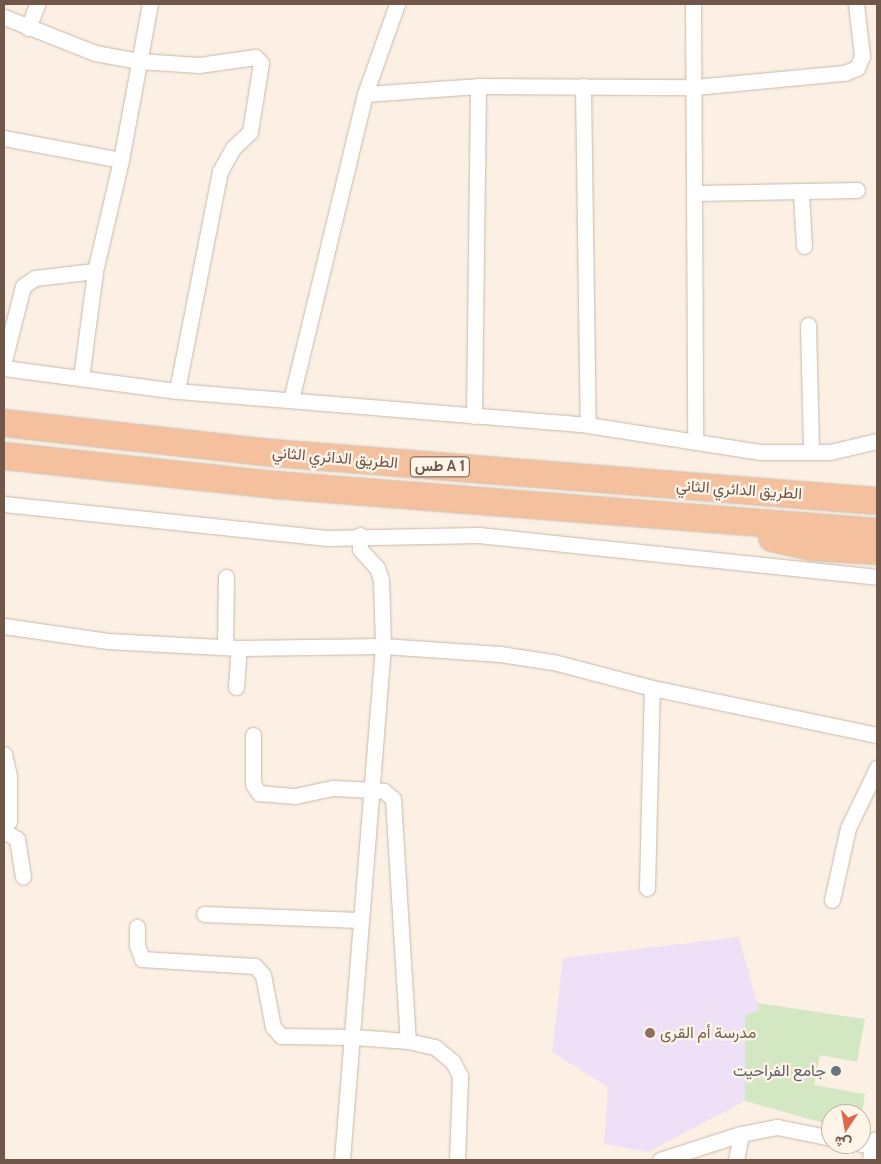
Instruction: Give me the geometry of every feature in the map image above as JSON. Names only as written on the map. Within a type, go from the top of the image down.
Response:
[{"type":"highway","name":"الطريق الدائري الثاني","points":[[4,423],[274,453],[877,501]]},
{"type":"highway","name":"الطريق الدائري الثاني","points":[[4,456],[267,484],[877,532]]},
{"type":"highway","points":[[743,522],[775,540],[812,547],[877,552]]},
{"type":"street","points":[[28,28],[37,4]]},
{"type":"street","points":[[81,378],[95,271],[121,160],[150,4]]},
{"type":"street","points":[[290,400],[365,94],[397,4]]},
{"type":"street","points":[[693,4],[696,193],[695,442]]},
{"type":"street","points":[[365,94],[478,86],[695,87],[844,73],[858,68],[862,56],[856,4]]},
{"type":"street","points":[[4,17],[95,53],[139,62],[199,64],[256,57],[261,63],[250,132],[234,148],[220,171],[177,391]]},
{"type":"street","points":[[474,416],[478,86]]},
{"type":"street","points":[[584,86],[588,425]]},
{"type":"street","points":[[4,138],[121,160]]},
{"type":"street","points":[[696,193],[801,194],[857,190]]},
{"type":"street","points":[[801,194],[804,246]]},
{"type":"street","points":[[4,361],[23,286],[35,278],[95,271]]},
{"type":"street","points":[[808,325],[811,452]]},
{"type":"street","points":[[4,368],[177,391],[588,425],[761,452],[830,452],[877,441]]},
{"type":"street","points":[[4,504],[327,538],[360,535],[479,535],[877,577]]},
{"type":"street","points":[[342,1160],[354,1037],[359,920],[372,790],[383,646],[381,580],[378,568],[360,549],[360,535]]},
{"type":"street","points":[[226,577],[236,687]]},
{"type":"street","points":[[4,626],[108,641],[232,647],[383,646],[500,654],[553,662],[652,688],[877,735]]},
{"type":"street","points":[[646,888],[652,688]]},
{"type":"street","points":[[253,735],[253,784],[260,792],[295,796],[334,788],[384,791],[393,799],[408,1041]]},
{"type":"street","points":[[4,754],[9,776],[9,821],[4,830],[16,839],[22,877]]},
{"type":"street","points":[[832,900],[848,828],[877,768]]},
{"type":"street","points":[[204,914],[359,920]]},
{"type":"street","points":[[137,927],[137,945],[142,959],[238,962],[255,966],[263,975],[272,1027],[281,1036],[354,1037],[408,1041],[435,1048],[453,1062],[460,1076],[457,1160]]},
{"type":"street","points":[[660,1160],[741,1134],[778,1127],[821,1136]]},
{"type":"street","points":[[736,1160],[741,1134]]},
{"type":"shaded area","name":"مدرسة أم القرى","points":[[739,937],[759,1010],[745,1015],[745,1101],[648,1152],[604,1144],[608,1087],[552,1052],[563,958]]},
{"type":"green space","points":[[757,1003],[865,1019],[857,1062],[820,1055],[814,1085],[865,1094],[864,1104],[821,1104],[821,1122],[745,1101],[745,1015],[759,1010]]},
{"type":"place","name":"مدرسة أم القرى","points":[[650,1033]]},
{"type":"place","name":"جامع الفراحيت","points":[[836,1071]]}]
